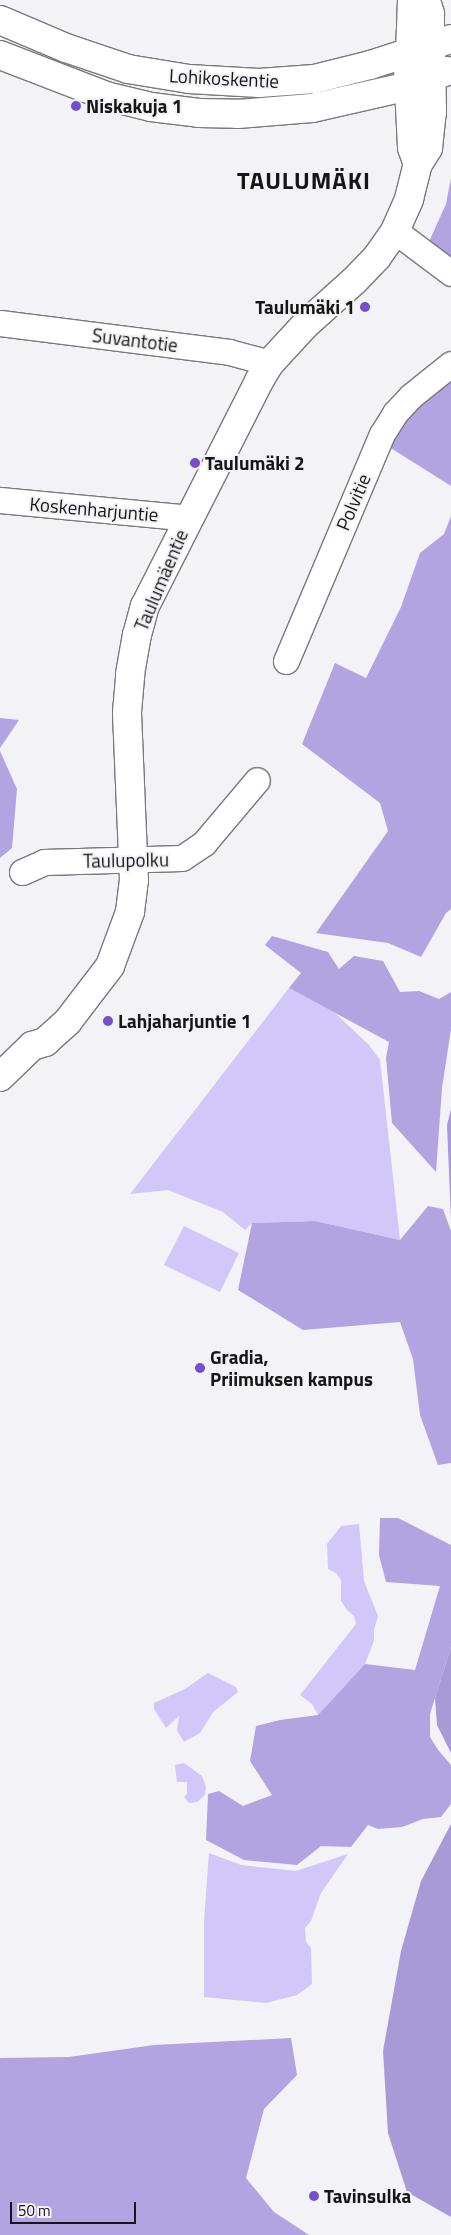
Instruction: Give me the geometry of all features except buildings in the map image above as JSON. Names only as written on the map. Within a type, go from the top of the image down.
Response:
[{"type":"main road","name":"Lohikoskentie","points":[[0,20],[66,48],[128,69],[190,79],[259,83],[314,79],[430,46]]},
{"type":"main road","name":"Taulumäentie","points":[[0,1077],[32,1046],[45,1042],[68,1021],[110,966],[130,912],[134,880],[127,712],[130,674],[137,635],[145,606],[270,363],[306,324],[354,281],[376,257],[395,231],[409,199],[418,164],[428,148],[432,112],[430,46]]},
{"type":"main road","name":"Lohikoskentie","points":[[0,55],[106,96],[151,107],[199,113],[238,114],[312,108],[431,78]]},
{"type":"main road","name":"Taulumäentie","points":[[0,1094],[43,1056],[45,1042]]},
{"type":"street","points":[[410,0],[430,46]]},
{"type":"street","points":[[426,0],[431,13],[430,46]]},
{"type":"street","points":[[395,231],[451,273]]},
{"type":"street","name":"Suvantotie","points":[[0,322],[229,352],[270,363]]},
{"type":"street","name":"Polvitie","points":[[286,661],[382,434],[395,413],[410,396],[451,364]]},
{"type":"street","name":"Koskenharjuntie","points":[[0,500],[189,518]]},
{"type":"street","name":"Taulupolku","points":[[22,872],[44,862],[182,858],[195,851],[257,780]]},
{"type":"shaded area","points":[[451,178],[451,264],[428,244],[446,204]]},
{"type":"shaded area","points":[[451,375],[451,486],[386,445],[400,417]]},
{"type":"shaded area","points":[[451,516],[451,909],[446,913],[421,957],[388,943],[316,933],[388,831],[380,803],[302,744],[335,663],[366,678],[401,607],[420,553],[444,534]]},
{"type":"shaded area","points":[[0,718],[19,720],[0,748]]},
{"type":"shaded area","points":[[0,751],[17,789],[12,848],[0,858]]},
{"type":"shaded area","points":[[272,936],[328,952],[339,969],[354,956],[383,961],[400,992],[419,991],[439,999],[451,992],[451,1029],[442,1088],[436,1172],[392,1123],[386,1058],[389,1042],[289,988],[301,973],[265,945]]},
{"type":"shaded area","points":[[289,988],[335,1013],[369,1045],[380,1060],[400,1240],[315,1221],[252,1223],[245,1230],[223,1212],[168,1190],[130,1194]]},
{"type":"shaded area","points":[[451,1109],[451,1219],[447,1125]]},
{"type":"shaded area","points":[[428,1206],[443,1209],[451,1231],[451,1463],[438,1465],[420,1415],[413,1359],[400,1322],[303,1330],[238,1290],[252,1223],[315,1221],[400,1240]]},
{"type":"shaded area","points":[[184,1226],[239,1253],[220,1292],[164,1265]]},
{"type":"shaded area","points":[[380,1518],[398,1518],[451,1545],[451,1647],[430,1714],[430,1737],[451,1765],[451,1804],[441,1817],[423,1819],[402,1827],[378,1829],[368,1825],[351,1847],[321,1846],[297,1865],[244,1860],[206,1840],[208,1794],[219,1791],[243,1806],[272,1795],[250,1761],[256,1726],[280,1720],[318,1715],[365,1664],[415,1670],[440,1586],[386,1582],[379,1555]]},
{"type":"shaded area","points":[[359,1524],[364,1581],[378,1616],[374,1630],[374,1641],[365,1664],[318,1715],[312,1704],[300,1695],[356,1624],[354,1616],[341,1601],[341,1580],[336,1573],[328,1569],[327,1544],[341,1526]]},
{"type":"shaded area","points":[[451,1647],[451,1753],[437,1725],[435,1698]]},
{"type":"shaded area","points":[[208,1673],[236,1687],[238,1692],[213,1712],[200,1733],[184,1742],[177,1730],[179,1716],[166,1728],[154,1709],[154,1703],[185,1689]]},
{"type":"shaded area","points":[[184,1763],[202,1776],[206,1787],[205,1795],[197,1802],[189,1803],[184,1797],[187,1794],[187,1782],[177,1782],[175,1765]]},
{"type":"shaded area","points":[[451,1824],[451,2217],[407,2192],[388,2133],[383,2051],[401,1951],[421,1881]]},
{"type":"shaded area","points":[[209,1853],[241,1865],[296,1871],[348,1854],[321,1893],[311,1921],[305,1928],[306,1942],[311,1948],[312,1984],[297,1995],[266,2003],[204,1997],[204,1921]]},
{"type":"shaded area","points":[[291,2038],[297,2075],[264,2109],[246,2178],[274,2212],[309,2235],[0,2235],[0,2058],[69,2057],[154,2045]]},
{"type":"place","name":"Niskakuja 1","points":[[76,106]]},
{"type":"place","name":"Taulumäki 1","points":[[365,307]]},
{"type":"place","name":"Taulumäki 2","points":[[195,463]]},
{"type":"place","name":"Lahjaharjuntie 1","points":[[108,1021]]},
{"type":"place","name":"Gradia, Priimuksen kampus","points":[[200,1368]]},
{"type":"place","name":"Tavinsulka","points":[[314,2196]]},
{"type":"district","name":"TAULUMÄKI","points":[[304,181]]}]
